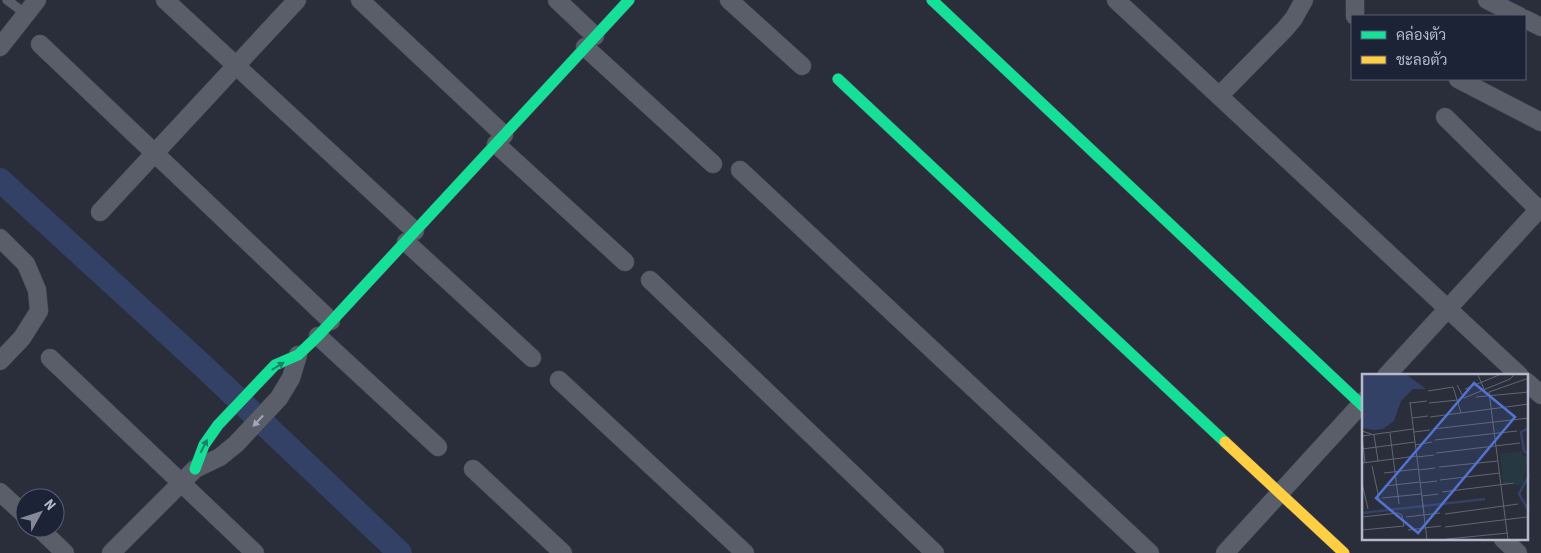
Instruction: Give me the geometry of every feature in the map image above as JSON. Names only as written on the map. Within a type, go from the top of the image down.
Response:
[{"type":"street","points":[[0,47],[37,0]]},
{"type":"street","points":[[165,0],[236,66],[532,358]]},
{"type":"street","points":[[100,212],[297,0]]},
{"type":"street","points":[[360,0],[625,262]]},
{"type":"street","points":[[557,0],[590,42],[712,164]]},
{"type":"street","points":[[195,469],[204,445],[218,425],[276,365],[298,355],[318,336],[629,0]]},
{"type":"street","points":[[729,0],[802,66]]},
{"type":"street","points":[[932,0],[1362,404],[1225,553]]},
{"type":"street","points":[[1116,0],[1518,374]]},
{"type":"street","points":[[1219,96],[1285,29],[1304,0]]},
{"type":"street","points":[[1355,0],[1355,15]]},
{"type":"street","points":[[1487,0],[1517,15]]},
{"type":"street","points":[[1526,20],[1541,27]]},
{"type":"street","points":[[40,44],[331,321]]},
{"type":"street","points":[[838,79],[1344,553]]},
{"type":"street","points":[[1460,80],[1541,122]]},
{"type":"street","points":[[1388,374],[1540,209],[1445,117]]},
{"type":"street","points":[[740,170],[1150,553]]},
{"type":"street","points":[[0,238],[26,264],[37,290],[39,311],[22,338],[0,361]]},
{"type":"street","points":[[650,280],[936,553]]},
{"type":"street","points":[[318,336],[438,447]]},
{"type":"street","points":[[111,553],[195,469],[220,457],[236,444],[279,398],[291,378],[298,355]]},
{"type":"street","points":[[50,358],[255,553]]},
{"type":"street","points":[[559,380],[745,553]]},
{"type":"street","points":[[1528,383],[1541,395]]},
{"type":"street","points":[[473,469],[562,553]]},
{"type":"street","points":[[0,492],[15,506]]},
{"type":"street","points":[[49,538],[65,553]]},
{"type":"street","points":[[1504,540],[1518,553]]},
{"type":"lane","points":[[7,0],[26,14]]},
{"type":"waterway","points":[[0,180],[202,365],[400,553]]},
{"type":"traffic: fast","points":[[195,469],[204,445],[218,425],[275,365],[298,355],[318,336],[629,0]]},
{"type":"traffic: fast","points":[[932,0],[1362,405]]},
{"type":"traffic: fast","points":[[838,79],[1225,442]]},
{"type":"traffic: slow","points":[[1225,442],[1344,553]]}]
